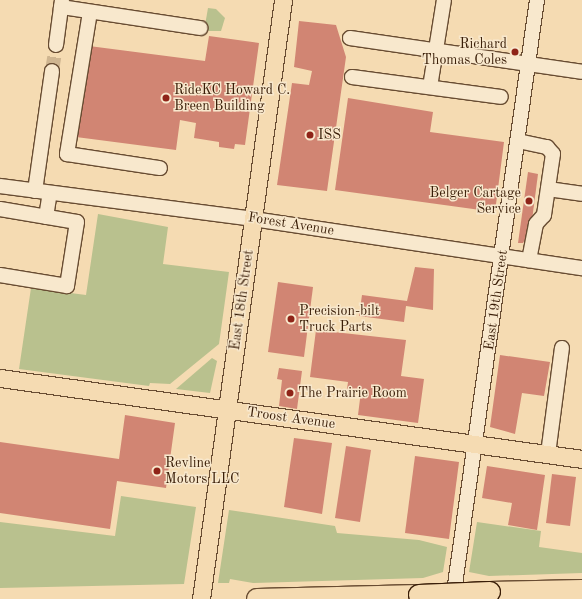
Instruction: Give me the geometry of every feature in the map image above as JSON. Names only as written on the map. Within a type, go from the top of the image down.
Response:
[{"type":"highway","points":[[257,599],[582,590]]},
{"type":"main road","name":"East 18th Street","points":[[201,599],[284,0]]},
{"type":"main road","name":"Troost Avenue","points":[[0,378],[582,459]]},
{"type":"street","points":[[430,87],[444,0]]},
{"type":"street","name":"East 19th Street","points":[[453,599],[476,445],[536,0]]},
{"type":"street","points":[[56,45],[62,4],[90,12],[200,28]]},
{"type":"street","points":[[90,12],[67,154],[160,168]]},
{"type":"street","points":[[350,38],[582,72]]},
{"type":"street","points":[[35,191],[52,71]]},
{"type":"street","points":[[352,77],[501,97]]},
{"type":"street","points":[[518,141],[552,149],[548,189],[529,260]]},
{"type":"street","name":"Forest Avenue","points":[[0,186],[253,219],[582,268]]},
{"type":"street","points":[[548,189],[582,194]]},
{"type":"street","points":[[46,217],[50,192]]},
{"type":"street","points":[[0,210],[77,222],[67,286],[0,275]]},
{"type":"street","points":[[548,454],[562,348]]},
{"type":"green space","points":[[208,8],[216,9],[225,18],[221,31],[204,31]]},
{"type":"green space","points":[[98,214],[168,227],[163,264],[229,272],[219,344],[170,384],[150,383],[149,386],[19,369],[31,288],[86,295]]},
{"type":"green space","points":[[212,358],[217,361],[210,393],[176,389]]},
{"type":"green space","points":[[121,496],[196,507],[184,584],[0,588],[0,522],[115,536]]},
{"type":"green space","points":[[229,510],[335,526],[337,533],[419,540],[447,547],[443,572],[423,578],[253,583],[230,579],[229,583],[218,583]]},
{"type":"green space","points":[[477,522],[541,531],[539,547],[582,553],[582,573],[489,576],[469,572]]},
{"type":"building","name":"ISS","points":[[299,21],[336,25],[346,57],[327,191],[277,185],[292,83],[309,85],[312,71],[294,67]]},
{"type":"building","name":"RideKC Howard C. Breen Building","points":[[209,36],[259,43],[245,145],[235,144],[234,149],[219,147],[219,142],[194,138],[196,123],[180,120],[176,150],[76,137],[89,46],[205,61]]},
{"type":"building","points":[[348,98],[433,112],[430,132],[504,142],[495,212],[335,190]]},
{"type":"building","name":"Belger Cartage Service","points":[[528,172],[538,174],[531,228],[523,243],[518,243]]},
{"type":"building","points":[[415,267],[434,269],[433,310],[406,306],[404,322],[359,316],[362,295],[407,301]]},
{"type":"building","name":"Precision-bilt Truck Parts","points":[[278,282],[313,287],[304,357],[268,352]]},
{"type":"building","points":[[316,330],[406,340],[401,376],[424,379],[418,423],[358,415],[361,391],[347,389],[348,382],[310,377]]},
{"type":"building","points":[[500,355],[550,362],[544,396],[522,393],[515,434],[490,427]]},
{"type":"building","name":"The Prairie Room","points":[[279,368],[302,371],[297,409],[279,406],[282,380],[277,379]]},
{"type":"building","points":[[125,415],[175,423],[166,488],[117,481],[110,529],[0,513],[0,442],[119,459]]},
{"type":"building","points":[[294,438],[332,443],[322,514],[284,507]]},
{"type":"building","points":[[346,446],[371,450],[360,522],[335,518]]},
{"type":"building","points":[[415,456],[459,462],[449,539],[405,533]]},
{"type":"building","points":[[487,466],[545,475],[537,530],[508,525],[512,503],[482,498]]},
{"type":"building","points":[[552,474],[576,477],[570,526],[546,523]]},
{"type":"tunnel","points":[[52,71],[56,45]]},
{"type":"place","name":"Richard Thomas Coles","points":[[515,52]]},
{"type":"place","name":"RideKC Howard C. Breen Building","points":[[166,98]]},
{"type":"place","name":"ISS","points":[[310,135]]},
{"type":"place","name":"Belger Cartage Service","points":[[529,201]]},
{"type":"place","name":"Precision-bilt Truck Parts","points":[[291,319]]},
{"type":"place","name":"The Prairie Room","points":[[290,393]]},
{"type":"place","name":"Revline Motors LLC","points":[[157,471]]}]
